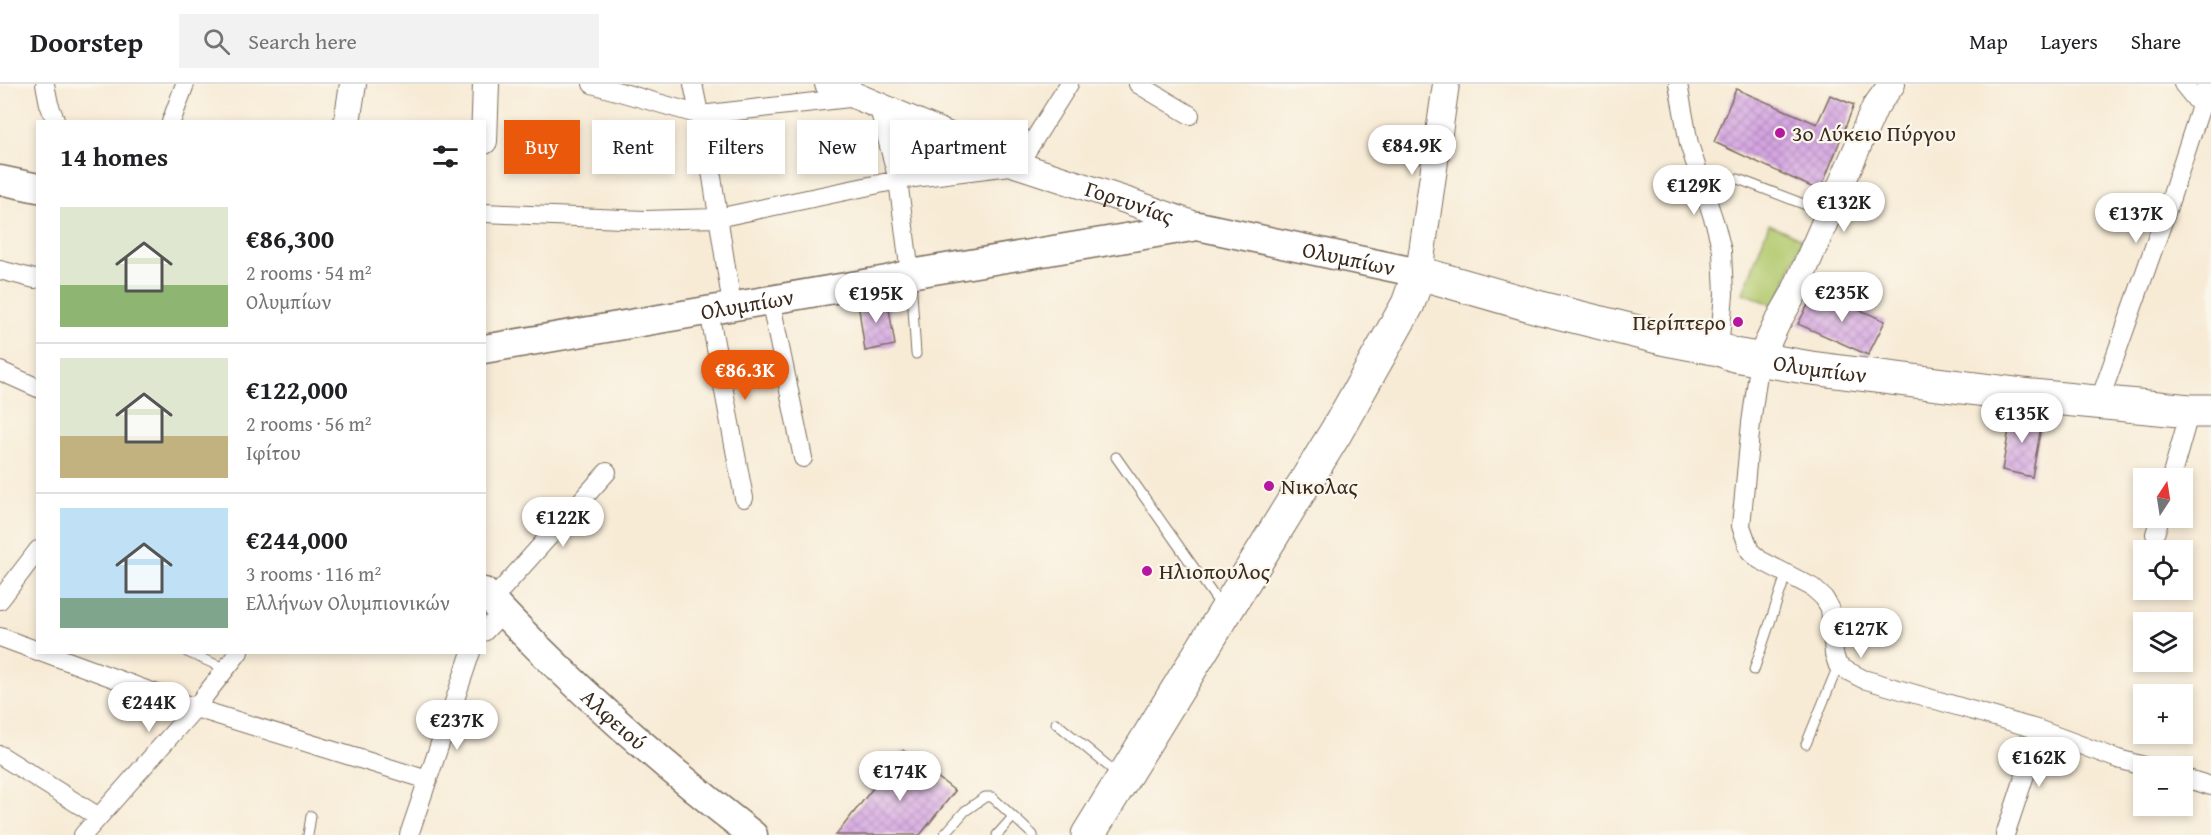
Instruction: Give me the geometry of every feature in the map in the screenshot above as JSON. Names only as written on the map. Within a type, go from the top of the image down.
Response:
[{"type":"highway","name":"Ολυμπίων","points":[[1419,273],[1541,308],[1734,355],[1811,368],[2020,395],[2201,411]]},
{"type":"highway","points":[[1088,835],[1336,432],[1408,304],[1419,273]]},
{"type":"main road","points":[[0,180],[36,188]]},
{"type":"main road","points":[[0,195],[36,202]]},
{"type":"main road","name":"Ολυμπίων","points":[[486,349],[1198,226],[1419,273]]},
{"type":"main road","name":"Αλφειού","points":[[494,601],[570,680],[614,720],[752,834]]},
{"type":"street","points":[[45,84],[55,120]]},
{"type":"street","points":[[172,120],[185,84]]},
{"type":"street","points":[[347,120],[353,84]]},
{"type":"street","points":[[485,120],[486,84]]},
{"type":"street","points":[[592,84],[700,115],[868,101],[898,180],[910,274]]},
{"type":"street","points":[[693,84],[712,177],[717,218],[721,308],[744,498]]},
{"type":"street","name":"Γορτυνίας","points":[[828,84],[913,120]]},
{"type":"street","points":[[1028,149],[1069,84]]},
{"type":"street","points":[[1138,84],[1190,115]]},
{"type":"street","points":[[1419,273],[1446,84]]},
{"type":"street","points":[[1678,84],[1689,144],[1722,251],[1724,294],[1719,350]]},
{"type":"street","points":[[1892,84],[1875,107],[1793,295],[1760,359],[1741,526],[1750,551],[1760,560],[1812,587],[1824,598],[1830,608],[1834,654],[1838,666],[1863,680],[2040,730],[2133,763]]},
{"type":"street","points":[[2183,84],[2201,106]]},
{"type":"street","points":[[2099,402],[2165,216],[2207,84]]},
{"type":"street","name":"Γορτυνίας","points":[[1028,168],[1198,226]]},
{"type":"street","points":[[486,213],[645,220],[717,218],[898,180],[946,174]]},
{"type":"street","points":[[0,270],[35,279]]},
{"type":"street","points":[[770,299],[803,458]]},
{"type":"street","points":[[0,371],[36,387]]},
{"type":"street","points":[[2175,468],[2201,411]]},
{"type":"street","points":[[486,626],[494,601],[607,472]]},
{"type":"street","points":[[0,600],[36,553]]},
{"type":"street","points":[[0,637],[36,650]]},
{"type":"street","points":[[48,654],[195,708],[428,780]]},
{"type":"street","points":[[83,835],[195,708],[237,654]]},
{"type":"street","points":[[409,835],[470,654]]},
{"type":"street","points":[[2005,835],[2040,730]]},
{"type":"street","points":[[0,755],[99,817]]},
{"type":"street","points":[[2193,780],[2211,786]]},
{"type":"lane","points":[[1738,180],[1816,207],[1829,214]]},
{"type":"lane","points":[[910,274],[916,354]]},
{"type":"lane","points":[[1116,458],[1226,613]]},
{"type":"lane","points":[[1754,670],[1786,575]]},
{"type":"lane","points":[[192,654],[226,669]]},
{"type":"lane","points":[[1806,744],[1838,666]]},
{"type":"lane","points":[[1056,723],[1123,778]]},
{"type":"lane","points":[[944,835],[965,811],[985,796],[992,797],[1033,835]]},
{"type":"lane","points":[[308,835],[311,816]]},
{"type":"lane","points":[[997,835],[1013,817]]},
{"type":"green space","points":[[1769,224],[1802,239],[1776,306],[1743,293]]},
{"type":"building","name":"3o Λύκειο Πύργου","points":[[1736,89],[1817,124],[1830,95],[1854,105],[1820,191],[1714,142]]},
{"type":"building","points":[[1816,290],[1885,321],[1868,355],[1798,324]]},
{"type":"building","points":[[887,297],[895,345],[865,351],[858,302]]},
{"type":"building","points":[[2012,412],[2043,416],[2032,477],[2002,470]]},
{"type":"building","points":[[903,750],[955,791],[920,835],[836,835]]},
{"type":"place","name":"3o Λύκειο Πύργου","points":[[1780,133]]},
{"type":"place","name":"Περίπτερο","points":[[1738,322]]},
{"type":"place","name":"Νικολας","points":[[1269,486]]},
{"type":"place","name":"Ηλιοπουλος","points":[[1147,571]]}]
